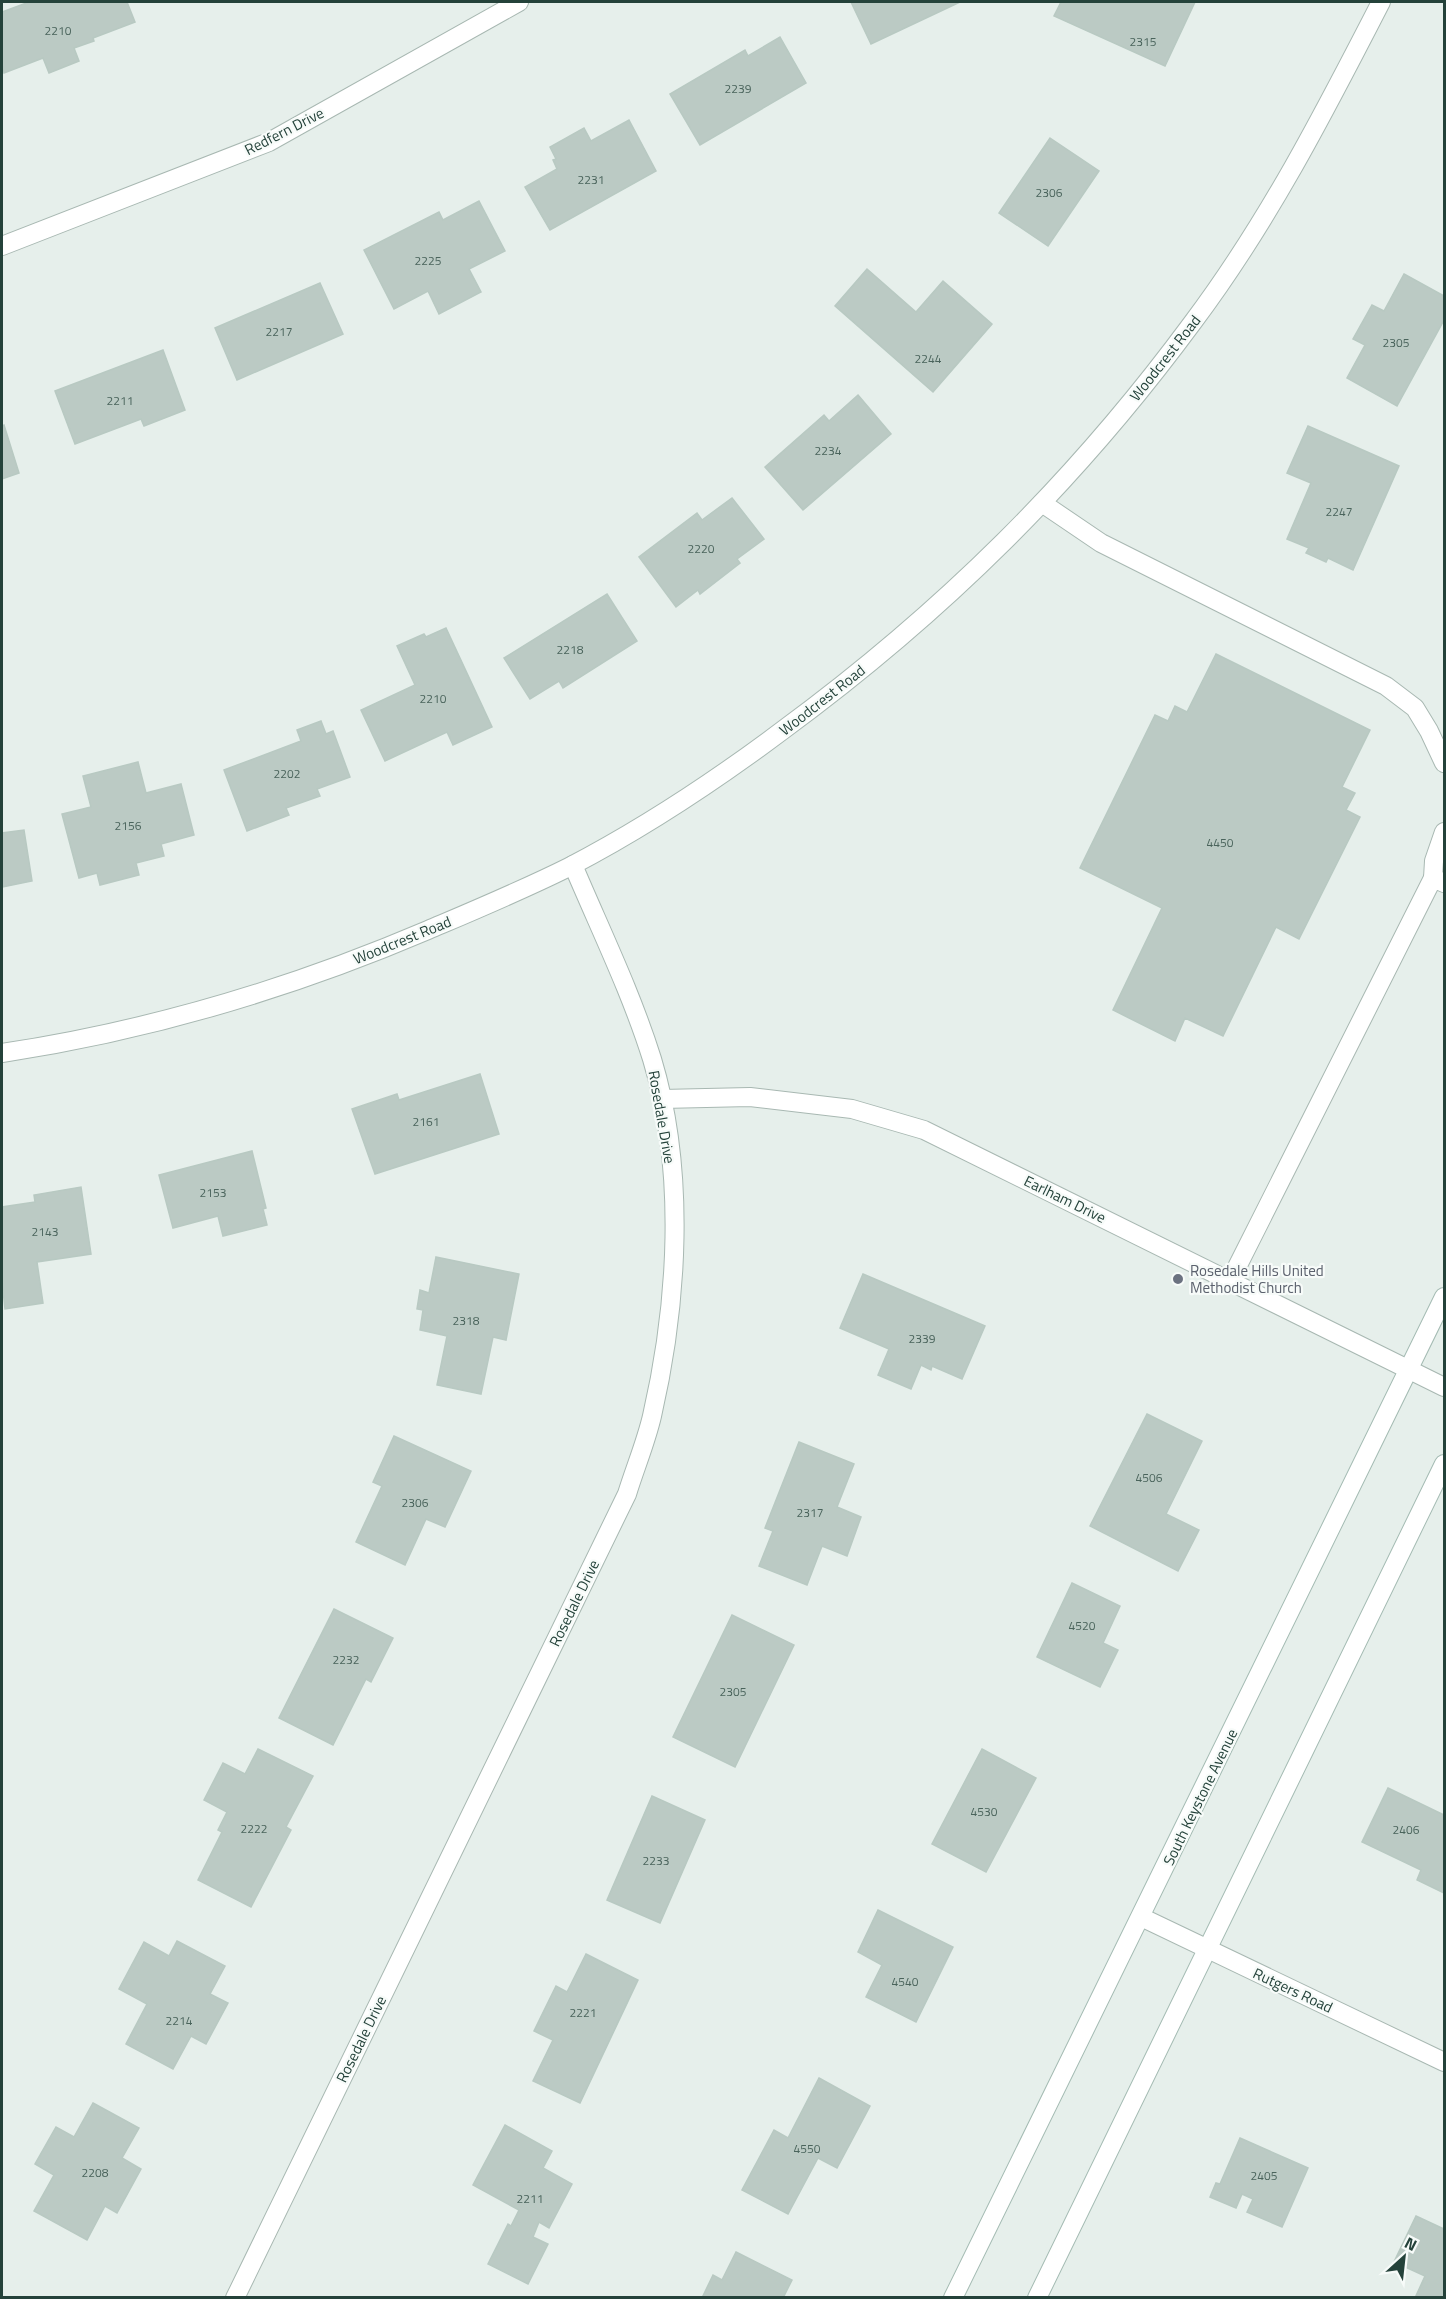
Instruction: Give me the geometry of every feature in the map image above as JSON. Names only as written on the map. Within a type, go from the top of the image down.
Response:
[{"type":"street","name":"Redfern Drive","points":[[2,246],[269,142],[519,2]]},
{"type":"street","name":"Woodcrest Road","points":[[2,1053],[154,1022],[262,992],[367,956],[522,890],[573,865],[669,809],[730,769],[836,691],[942,602],[989,559],[1114,423],[1194,321],[1250,240],[1315,131],[1381,2]]},
{"type":"street","points":[[1042,503],[1101,543],[1386,686],[1415,708],[1444,763]]},
{"type":"street","points":[[1230,1281],[1439,881],[1434,861],[1444,832]]},
{"type":"street","name":"Rosedale Drive","points":[[235,2298],[627,1494],[652,1418],[671,1305],[674,1248],[672,1173],[662,1099],[652,1060],[633,1005],[573,865]]},
{"type":"street","name":"Earlham Drive","points":[[662,1099],[750,1097],[841,1107],[924,1130],[1444,1387]]},
{"type":"street","name":"South Keystone Avenue","points":[[953,2298],[1444,1297]]},
{"type":"street","points":[[1037,2298],[1444,1464]]},
{"type":"street","name":"Rutgers Road","points":[[1141,1917],[1444,2062]]},
{"type":"building","points":[[29,2],[127,2],[135,22],[74,48],[79,61],[49,73],[43,58],[4,73],[2,12]]},
{"type":"building","points":[[851,2],[960,2],[871,44]]},
{"type":"building","points":[[1061,2],[1195,2],[1165,66],[1054,16]]},
{"type":"building","points":[[780,37],[806,83],[700,145],[670,94],[745,50],[748,56]]},
{"type":"building","points":[[629,120],[656,171],[550,230],[525,187],[557,169],[553,160],[556,159],[550,147],[584,128],[591,141]]},
{"type":"building","points":[[1050,138],[1099,171],[1048,246],[999,213]]},
{"type":"building","points":[[479,201],[505,251],[469,269],[481,292],[439,314],[428,291],[394,309],[364,250],[439,212],[443,220]]},
{"type":"building","points":[[867,269],[916,312],[943,281],[992,324],[933,392],[835,306]]},
{"type":"building","points":[[1404,274],[1444,296],[1444,320],[1397,406],[1347,378],[1365,345],[1353,339],[1372,305],[1384,311]]},
{"type":"building","points":[[320,283],[343,334],[237,380],[215,328]]},
{"type":"building","points":[[163,350],[185,410],[144,426],[141,419],[75,444],[55,391]]},
{"type":"building","points":[[858,395],[891,434],[803,510],[765,467],[824,415],[829,421]]},
{"type":"building","points":[[4,425],[19,473],[2,479],[2,426]]},
{"type":"building","points":[[1308,426],[1399,466],[1353,570],[1328,558],[1326,562],[1306,553],[1309,548],[1287,539],[1311,483],[1287,473]]},
{"type":"building","points":[[732,498],[764,539],[737,559],[740,563],[700,594],[698,590],[676,607],[639,557],[697,513],[702,520]]},
{"type":"building","points":[[607,594],[637,641],[563,688],[559,681],[530,699],[504,658]]},
{"type":"building","points":[[446,628],[492,727],[453,745],[447,732],[385,761],[361,710],[415,685],[397,646],[424,634],[426,637]]},
{"type":"building","points":[[1216,654],[1370,730],[1342,787],[1355,793],[1346,810],[1360,817],[1299,939],[1276,927],[1223,1036],[1185,1018],[1175,1041],[1113,1010],[1162,908],[1080,868],[1155,715],[1168,721],[1175,706],[1187,712]]},
{"type":"building","points":[[321,721],[326,734],[333,731],[350,777],[317,789],[320,796],[286,808],[289,815],[247,831],[224,770],[301,741],[297,730]]},
{"type":"building","points":[[138,762],[146,793],[181,784],[194,835],[161,844],[164,856],[136,863],[139,875],[100,885],[97,873],[79,878],[62,814],[91,807],[83,776]]},
{"type":"building","points":[[24,830],[32,881],[2,887],[2,833]]},
{"type":"building","points":[[480,1074],[499,1134],[375,1174],[352,1109],[397,1094],[399,1100]]},
{"type":"building","points":[[252,1151],[266,1208],[263,1209],[267,1225],[223,1236],[218,1216],[173,1228],[159,1175]]},
{"type":"building","points":[[81,1187],[91,1254],[37,1262],[43,1303],[5,1309],[2,1281],[2,1207],[35,1202],[34,1195]]},
{"type":"building","points":[[436,1257],[519,1274],[506,1340],[493,1337],[481,1394],[437,1385],[447,1336],[420,1330],[423,1310],[417,1309],[420,1290],[429,1293]]},
{"type":"building","points":[[863,1274],[985,1326],[962,1379],[932,1366],[931,1370],[921,1365],[911,1389],[878,1375],[889,1349],[840,1328]]},
{"type":"building","points":[[1147,1414],[1202,1441],[1166,1514],[1199,1530],[1178,1571],[1090,1526]]},
{"type":"building","points":[[394,1436],[471,1471],[445,1527],[426,1519],[405,1565],[356,1542],[382,1486],[373,1482]]},
{"type":"building","points":[[799,1442],[854,1464],[837,1507],[861,1517],[847,1556],[822,1546],[807,1585],[759,1566],[773,1531],[765,1528]]},
{"type":"building","points":[[1072,1583],[1120,1606],[1103,1643],[1118,1650],[1100,1687],[1037,1657]]},
{"type":"building","points":[[334,1609],[393,1638],[371,1682],[366,1679],[333,1745],[279,1718]]},
{"type":"building","points":[[732,1615],[794,1645],[735,1767],[673,1737]]},
{"type":"building","points":[[258,1749],[313,1776],[286,1827],[291,1830],[251,1907],[198,1880],[222,1832],[218,1830],[227,1812],[204,1800],[223,1763],[245,1774]]},
{"type":"building","points":[[982,1749],[1036,1778],[986,1872],[932,1844]]},
{"type":"building","points":[[1388,1788],[1444,1815],[1444,1893],[1417,1880],[1421,1870],[1362,1842]]},
{"type":"building","points":[[652,1796],[705,1820],[660,1923],[607,1900]]},
{"type":"building","points":[[878,1910],[953,1947],[916,2022],[866,1997],[882,1965],[858,1952]]},
{"type":"building","points":[[177,1941],[225,1966],[210,1994],[228,2003],[206,2044],[191,2036],[173,2069],[126,2044],[147,2004],[119,1989],[144,1942],[169,1956]]},
{"type":"building","points":[[586,1954],[638,1980],[580,2103],[533,2081],[553,2040],[534,2031],[556,1986],[567,1992]]},
{"type":"building","points":[[819,2078],[870,2106],[837,2168],[818,2158],[788,2214],[742,2190],[774,2130],[788,2138]]},
{"type":"building","points":[[93,2103],[139,2128],[122,2158],[141,2169],[117,2213],[105,2206],[87,2240],[34,2211],[54,2175],[35,2164],[56,2127],[74,2137]]},
{"type":"building","points":[[505,2125],[552,2151],[543,2168],[572,2184],[549,2228],[539,2222],[533,2237],[548,2244],[528,2284],[488,2264],[508,2224],[511,2226],[519,2210],[473,2185]]},
{"type":"building","points":[[1240,2138],[1308,2168],[1282,2227],[1247,2212],[1253,2199],[1242,2194],[1236,2208],[1210,2197],[1216,2183],[1220,2184]]},
{"type":"building","points":[[1416,2216],[1444,2229],[1444,2298],[1415,2298],[1425,2276],[1394,2262]]},
{"type":"building","points":[[736,2252],[792,2280],[783,2298],[702,2298],[713,2275],[722,2280]]},
{"type":"place","name":"Rosedale Hills United Methodist Church","points":[[1178,1279]]}]
